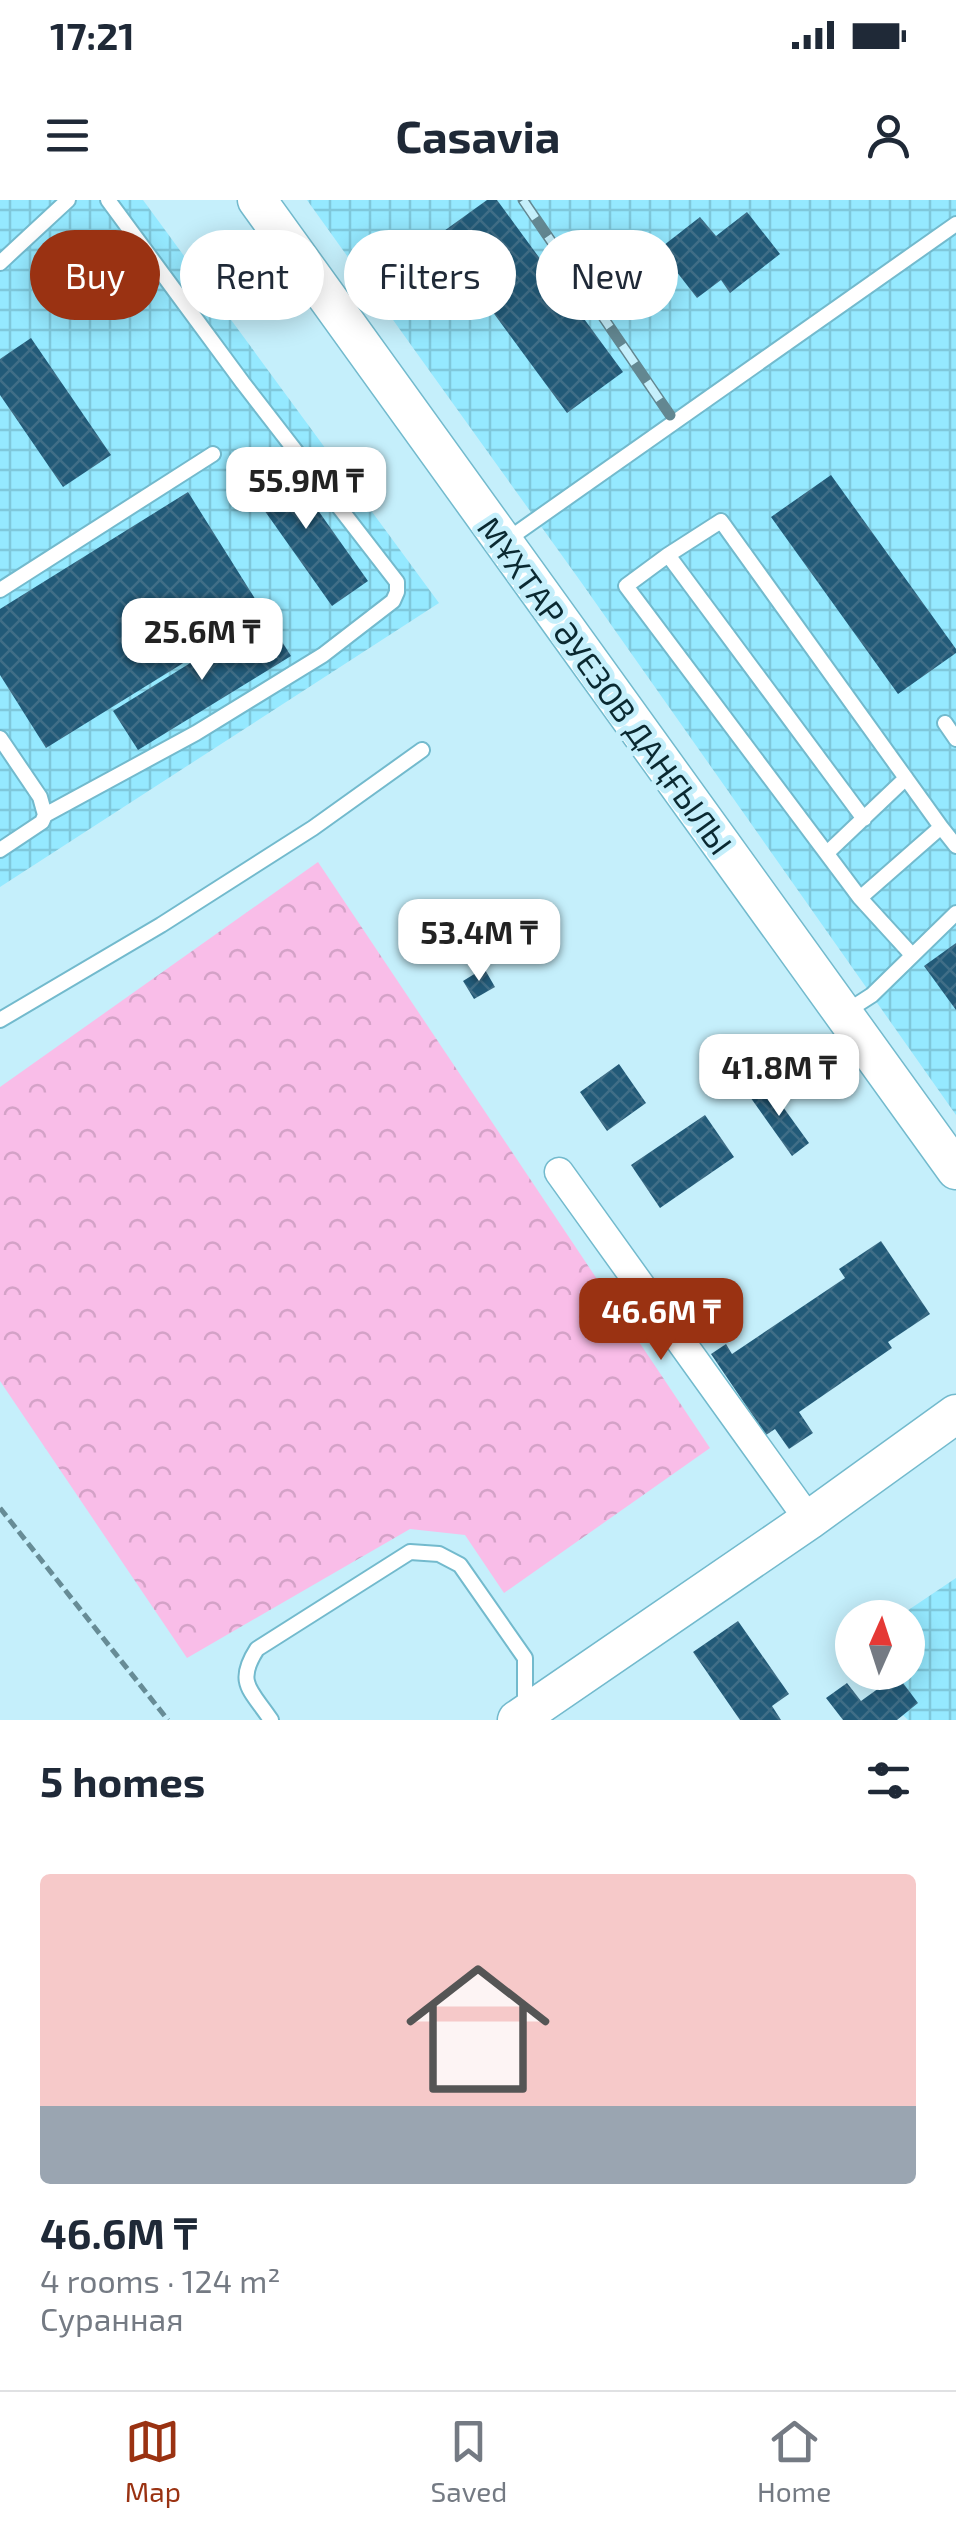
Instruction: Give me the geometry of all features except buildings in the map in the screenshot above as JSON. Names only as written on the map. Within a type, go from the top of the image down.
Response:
[{"type":"main road","name":"МҰХТАР ӘУЕЗОВ ДАҢҒЫЛЫ","points":[[257,200],[956,1170]]},
{"type":"main road","points":[[521,1717],[956,1414]]},
{"type":"street","points":[[560,1172],[809,1520]]},
{"type":"lane","points":[[0,264],[68,200]]},
{"type":"lane","points":[[0,850],[42,822],[45,815],[196,733],[322,655],[393,600],[397,592],[397,582],[243,384],[108,200]]},
{"type":"lane","points":[[504,542],[956,224]]},
{"type":"lane","points":[[0,590],[213,454]]},
{"type":"lane","points":[[912,956],[860,898],[626,586],[721,522],[956,846]]},
{"type":"lane","points":[[668,555],[864,818]]},
{"type":"lane","points":[[945,722],[956,739]]},
{"type":"lane","points":[[0,738],[40,797],[45,815]]},
{"type":"lane","points":[[0,1020],[313,828],[422,750]]},
{"type":"lane","points":[[827,853],[906,778]]},
{"type":"lane","points":[[860,898],[941,827]]},
{"type":"lane","points":[[843,1013],[872,995],[956,913]]},
{"type":"lane","points":[[270,1720],[246,1682],[247,1665],[257,1649],[410,1552],[439,1554],[460,1565],[525,1658],[521,1717]]},
{"type":"path","points":[[0,1508],[168,1720]]},
{"type":"shaded area","points":[[0,200],[143,200],[180,250],[180,320],[231,320],[439,603],[0,887]]},
{"type":"shaded area","points":[[307,200],[956,200],[956,1115],[393,320],[516,320],[516,230],[344,230],[344,252]]},
{"type":"shaded area","points":[[956,1578],[956,1720],[908,1720],[878,1690],[925,1690],[923,1600]]},
{"type":"green space","points":[[318,862],[710,1448],[504,1593],[465,1535],[410,1529],[187,1658],[0,1381],[0,1087]]},
{"type":"railway","points":[[523,200],[670,415]]}]
